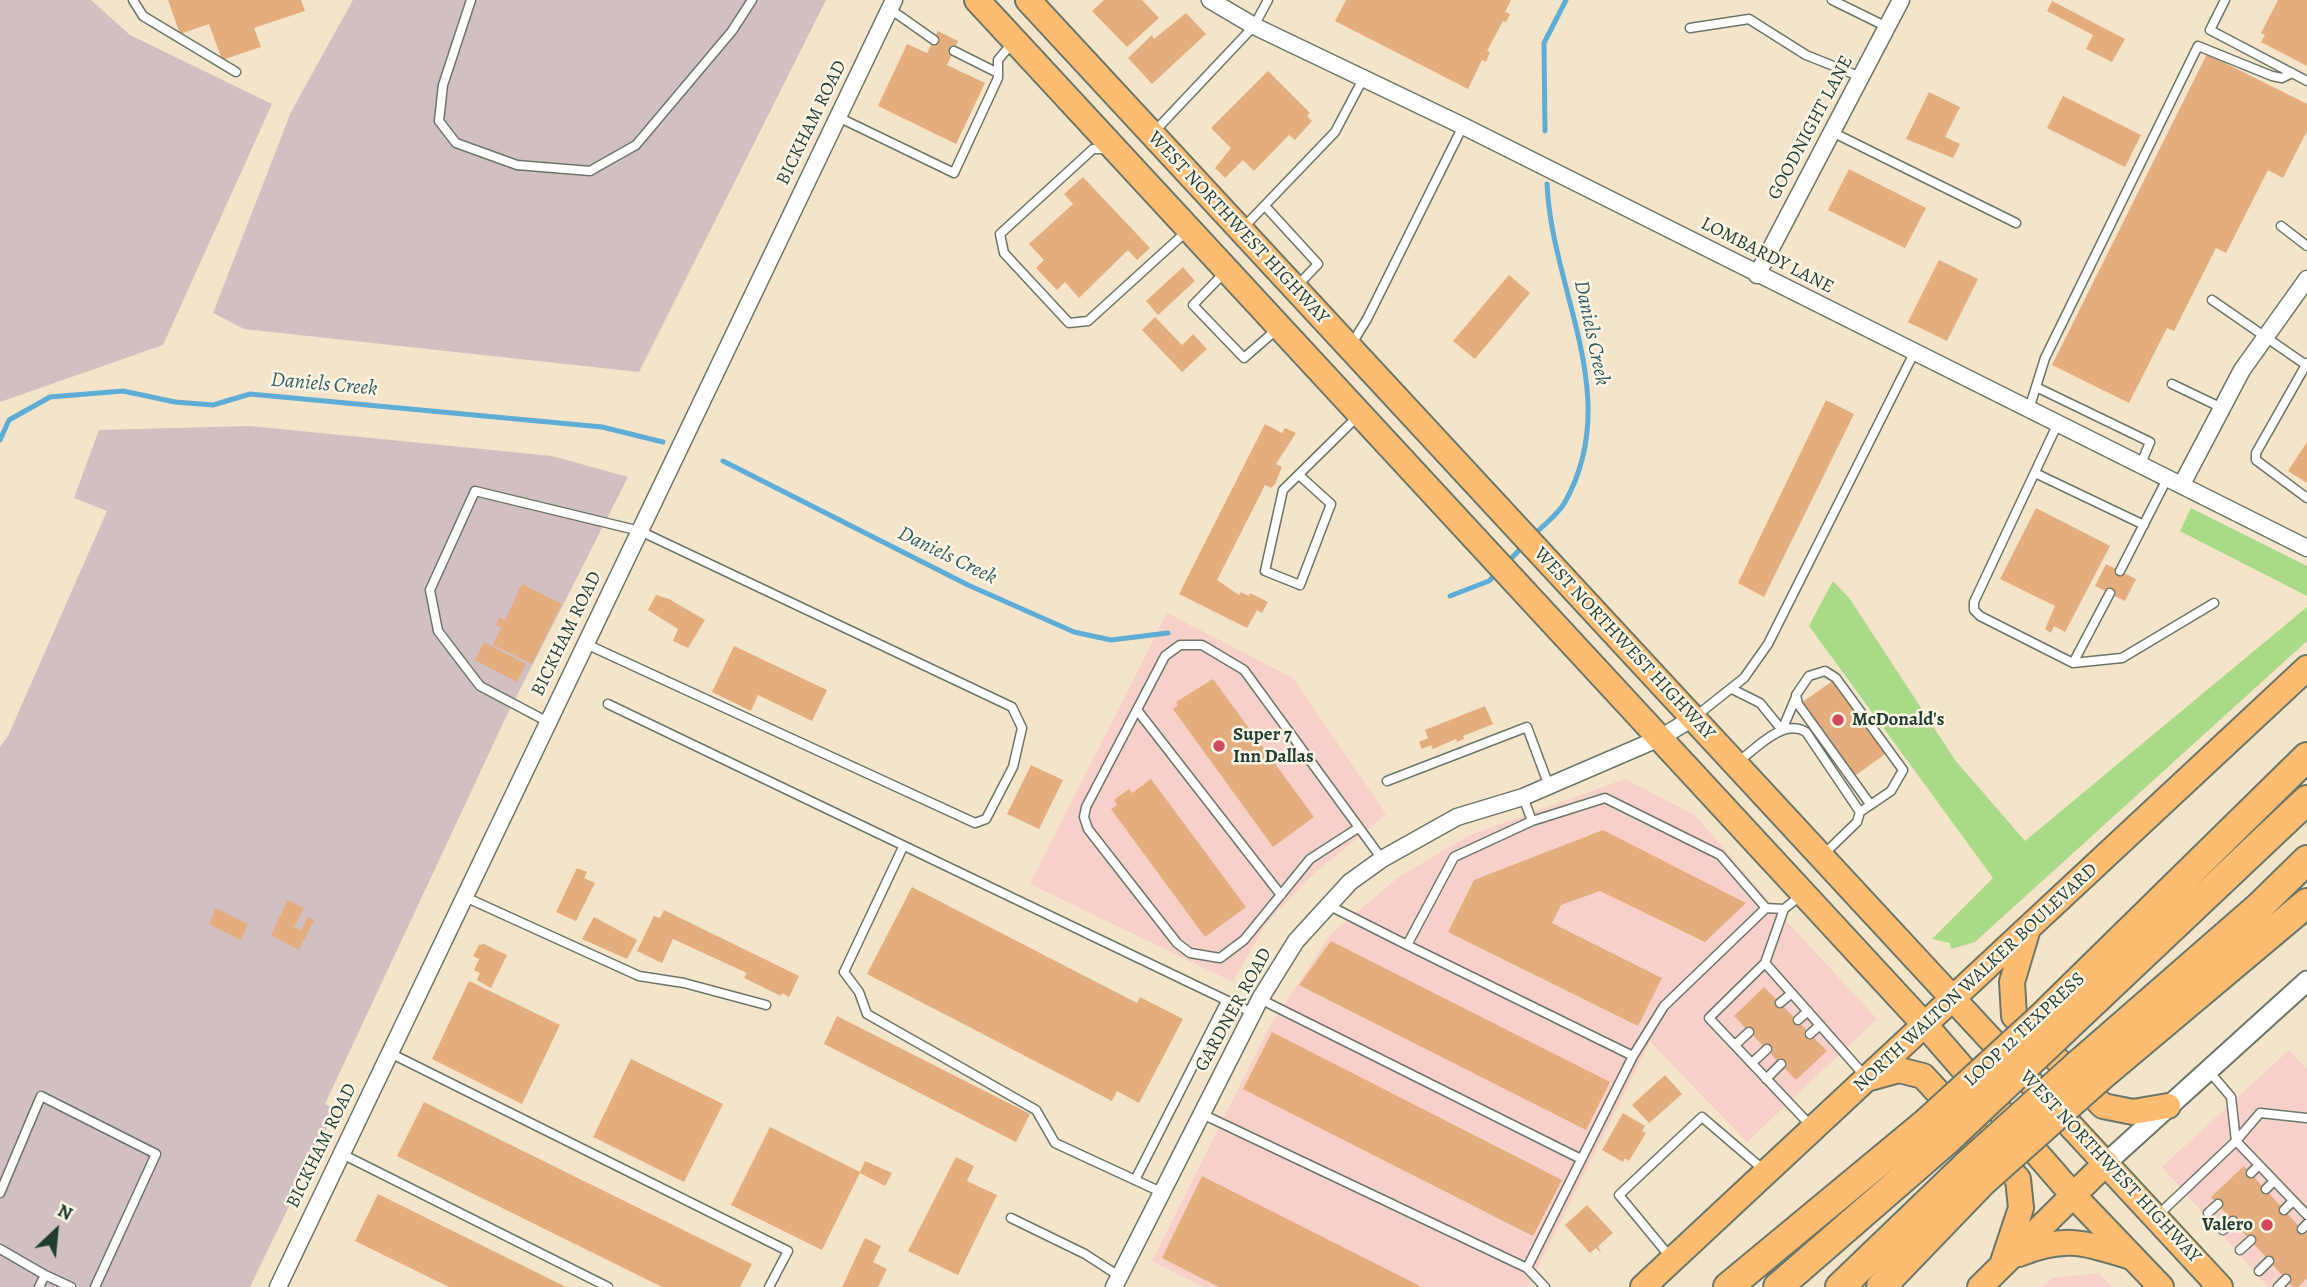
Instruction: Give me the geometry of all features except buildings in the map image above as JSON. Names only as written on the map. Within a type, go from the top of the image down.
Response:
[{"type":"highway","name":"LOOP 12 TEXPRESS","points":[[2049,1027],[2307,757]]},
{"type":"highway","points":[[1778,1287],[1936,1132],[2049,1027],[2307,800]]},
{"type":"highway","points":[[1840,1287],[1975,1174],[2091,1069],[2307,860]]},
{"type":"highway","points":[[2260,906],[2307,879]]},
{"type":"highway","points":[[2091,1069],[2307,902]]},
{"type":"highway","points":[[1728,1287],[1936,1132]]},
{"type":"highway","points":[[1881,1287],[1975,1174]]},
{"type":"main road","name":"WEST NORTHWEST HIGHWAY","points":[[977,0],[1660,738],[1793,901],[1925,1026],[2073,1195],[2161,1287]]},
{"type":"main road","name":"WEST NORTHWEST HIGHWAY","points":[[1028,0],[2220,1287]]},
{"type":"main road","points":[[1115,149],[1147,129]]},
{"type":"main road","points":[[1280,327],[1301,295]]},
{"type":"main road","name":"NORTH WALTON WALKER BOULEVARD","points":[[1643,1287],[1768,1174],[2307,668]]},
{"type":"main road","points":[[2027,931],[2012,982],[2014,1016],[2103,1106],[2133,1112],[2168,1106]]},
{"type":"main road","points":[[1868,1079],[1899,1070],[1923,1076],[2018,1179],[2021,1208],[2007,1261]]},
{"type":"main road","points":[[1980,1287],[2106,1163]]},
{"type":"main road","points":[[2007,1261],[2059,1241],[2083,1243],[2134,1257]]},
{"type":"street","name":"LOMBARDY LANE","points":[[1210,0],[1254,26],[1463,126],[2307,548]]},
{"type":"street","name":"GOODNIGHT LANE","points":[[1757,275],[1901,0]]},
{"type":"street","name":"BICKHAM ROAD","points":[[278,1287],[892,5]]},
{"type":"street","points":[[2175,480],[2265,336],[2307,279]]},
{"type":"street","name":"GARDNER ROAD","points":[[1116,1281],[1256,1006],[1296,941],[1327,904],[1350,882],[1382,859],[1457,817],[1523,797],[1660,738],[1693,718]]},
{"type":"street","points":[[2106,1163],[2307,981]]},
{"type":"lane","points":[[133,0],[143,16],[236,72]]},
{"type":"lane","points":[[471,0],[443,85],[439,121],[456,143],[517,164],[590,171],[636,145],[732,32],[752,0]]},
{"type":"lane","points":[[1147,129],[1254,26],[1268,0]]},
{"type":"lane","points":[[1832,0],[1887,27]]},
{"type":"lane","points":[[2225,0],[2210,30],[2307,81]]},
{"type":"lane","points":[[892,5],[933,40]]},
{"type":"lane","points":[[1690,28],[1749,19],[1806,55],[1861,77]]},
{"type":"lane","points":[[838,117],[954,173],[998,73],[998,60],[1015,40]]},
{"type":"lane","points":[[2029,409],[2051,346],[2198,46],[2272,76],[2282,78],[2292,73]]},
{"type":"lane","points":[[954,51],[998,73]]},
{"type":"lane","points":[[1241,231],[1335,132],[1363,79]]},
{"type":"lane","points":[[1349,347],[1367,319],[1463,126]]},
{"type":"lane","points":[[1832,132],[2016,223]]},
{"type":"lane","points":[[1115,149],[1093,149],[1000,234],[1004,253],[1069,323],[1088,321],[1190,229]]},
{"type":"lane","points":[[1265,206],[1318,264],[1301,295]]},
{"type":"lane","points":[[2281,226],[2307,246]]},
{"type":"lane","points":[[1227,270],[1193,305],[1244,358],[1280,327]]},
{"type":"lane","points":[[2212,300],[2306,364],[2256,453],[2256,460],[2307,498]]},
{"type":"lane","points":[[1693,718],[1732,689],[1768,644],[1914,353]]},
{"type":"lane","points":[[2172,384],[2222,408]]},
{"type":"lane","points":[[2036,387],[2150,442],[2141,464]]},
{"type":"lane","points":[[1299,475],[1331,505],[1300,585],[1265,571],[1283,490],[1360,414]]},
{"type":"lane","points":[[2058,423],[1974,602],[1974,610],[1980,616],[2073,663],[2122,658],[2214,603]]},
{"type":"lane","points":[[2035,473],[2144,526]]},
{"type":"lane","points":[[2120,571],[2144,526],[2175,480]]},
{"type":"lane","points":[[548,722],[480,686],[438,631],[430,590],[475,491],[640,531],[1012,707],[1022,728],[1013,767],[986,819],[975,823],[586,644]]},
{"type":"lane","points":[[2073,663],[2110,593]]},
{"type":"lane","points":[[1358,828],[1310,859],[1244,940],[1220,958],[1190,953],[1166,930],[1088,829],[1084,817],[1086,807],[1165,656],[1180,645],[1202,645],[1244,670],[1382,859]]},
{"type":"lane","points":[[1782,730],[1797,695],[1809,677],[1825,671],[1836,678],[1903,770],[1891,791],[1860,811],[1857,822],[1822,856]]},
{"type":"lane","points":[[1732,689],[1760,703],[1782,730]]},
{"type":"lane","points":[[1797,695],[1798,704],[1870,804]]},
{"type":"lane","points":[[608,704],[1226,1001],[1256,1006],[1581,1159]]},
{"type":"lane","points":[[1137,710],[1281,895]]},
{"type":"lane","points":[[1387,781],[1527,727],[1549,786]]},
{"type":"lane","points":[[1735,764],[1782,730],[1793,727],[1806,732],[1860,811]]},
{"type":"lane","points":[[1523,797],[1532,821]]},
{"type":"lane","points":[[1407,944],[1454,857],[1532,821],[1605,798],[1720,855],[1766,908]]},
{"type":"lane","points":[[903,847],[844,972],[859,992],[867,1014],[1036,1110],[1055,1143],[1161,1192]]},
{"type":"lane","points":[[465,898],[639,976],[684,983],[766,1005]]},
{"type":"lane","points":[[1527,1268],[1633,1056],[1664,1006],[1766,908],[1793,901]]},
{"type":"lane","points":[[1793,901],[1766,963],[1709,1018],[1814,1129]]},
{"type":"lane","points":[[1327,904],[1633,1056]]},
{"type":"lane","points":[[1766,963],[1868,1079]]},
{"type":"lane","points":[[1780,1003],[1792,993]]},
{"type":"lane","points":[[1135,1180],[1226,1001]]},
{"type":"lane","points":[[1798,1020],[1808,1011]]},
{"type":"lane","points":[[1810,1034],[1820,1025]]},
{"type":"lane","points":[[1735,1045],[1749,1032]]},
{"type":"lane","points":[[1752,1063],[1766,1049]]},
{"type":"lane","points":[[390,1053],[788,1251],[769,1287]]},
{"type":"lane","points":[[1766,1079],[1781,1064]]},
{"type":"lane","points":[[2207,1069],[2231,1097],[2236,1141],[2307,1215]]},
{"type":"lane","points":[[0,1193],[41,1096],[156,1154],[95,1287]]},
{"type":"lane","points":[[2157,1216],[2236,1141],[2260,1113],[2307,1118]]},
{"type":"lane","points":[[1202,1114],[1527,1268],[1545,1287]]},
{"type":"lane","points":[[1673,1260],[1619,1195],[1702,1117],[1768,1174]]},
{"type":"lane","points":[[342,1154],[608,1287]]},
{"type":"lane","points":[[2251,1173],[2259,1165]]},
{"type":"lane","points":[[2266,1189],[2274,1181]]},
{"type":"lane","points":[[2284,1210],[2293,1201]]},
{"type":"lane","points":[[2208,1213],[2218,1205]]},
{"type":"lane","points":[[1011,1218],[1085,1254],[1116,1281]]},
{"type":"lane","points":[[2223,1230],[2233,1221]]},
{"type":"lane","points":[[2241,1250],[2251,1240]]},
{"type":"lane","points":[[0,1249],[71,1287]]},
{"type":"lane","points":[[2259,1271],[2269,1261]]},
{"type":"lane","points":[[39,1287],[45,1275]]},
{"type":"lane","points":[[2278,1287],[2286,1279]]},
{"type":"shaded area","points":[[0,0],[91,0],[130,35],[272,104],[163,345],[0,402]]},
{"type":"shaded area","points":[[353,0],[826,0],[639,372],[244,329],[213,313],[291,112]]},
{"type":"shaded area","points":[[250,426],[552,456],[628,477],[506,717],[325,1104],[336,1109],[250,1287],[0,1287],[0,747],[8,736],[107,511],[74,498],[99,430]]},
{"type":"shaded area","name":"Super 7 Inn Dallas","points":[[1167,613],[1293,678],[1386,814],[1309,878],[1265,925],[1233,982],[1030,884]]},
{"type":"shaded area","points":[[1625,779],[1695,815],[1780,914],[1877,1019],[1747,1142],[1650,1042],[1528,1287],[1203,1287],[1152,1261],[1266,1033],[1330,935],[1399,877],[1470,835]]},
{"type":"shaded area","points":[[2289,1050],[2307,1069],[2307,1287],[2268,1287],[2162,1167]]},
{"type":"shaded area","points":[[2099,1273],[2112,1287],[2043,1287],[2052,1278]]},
{"type":"green space","points":[[2191,508],[2307,566],[2307,596],[2180,531]]},
{"type":"green space","points":[[1833,581],[1850,599],[1955,760],[2025,841],[2307,607],[2307,641],[1975,942],[1951,949],[1950,943],[1932,939],[1993,878],[1809,626]]},
{"type":"waterway","name":"Daniels Creek","points":[[1545,131],[1544,43],[1566,0]]},
{"type":"waterway","name":"Daniels Creek","points":[[1532,537],[1565,502],[1581,463],[1588,423],[1587,384],[1560,264],[1547,184]]},
{"type":"waterway","name":"Daniels Creek","points":[[0,440],[9,420],[50,397],[123,391],[175,402],[213,405],[250,394],[602,427],[663,442]]},
{"type":"waterway","name":"Daniels Creek","points":[[723,461],[968,585],[1074,632],[1111,640],[1168,633]]},
{"type":"waterway","name":"Daniels Creek","points":[[1508,562],[1523,546]]},
{"type":"waterway","name":"Daniels Creek","points":[[1450,596],[1489,581],[1498,572]]},
{"type":"place","name":"McDonald's","points":[[1838,720]]},
{"type":"place","name":"Super 7 Inn Dallas","points":[[1219,746]]},
{"type":"place","name":"Valero","points":[[2267,1225]]}]
